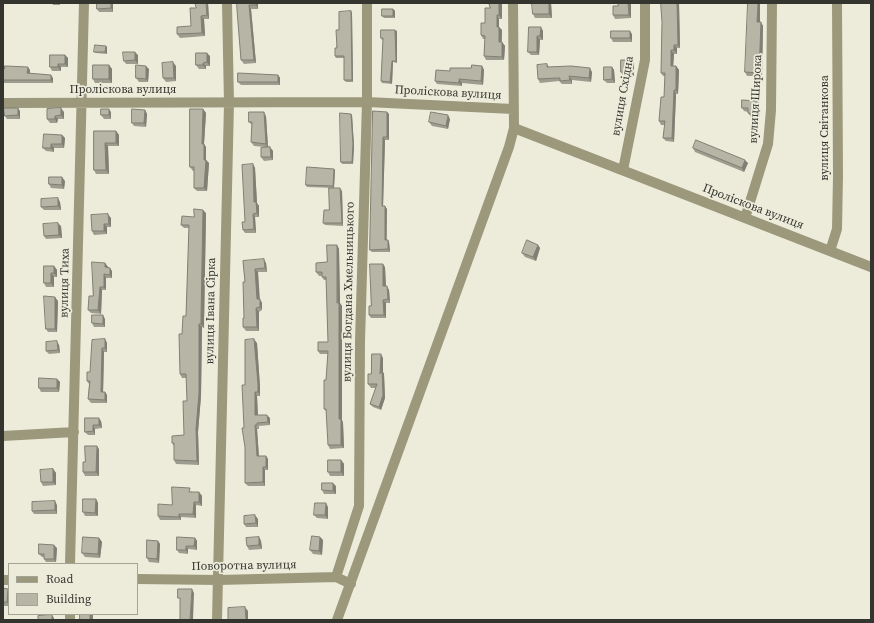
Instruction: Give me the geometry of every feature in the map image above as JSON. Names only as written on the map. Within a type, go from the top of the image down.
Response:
[{"type":"street","name":"вулиця Тиха","points":[[70,563],[84,3]]},
{"type":"street","name":"вулиця Івана Сірка","points":[[218,620],[229,103],[227,3]]},
{"type":"street","name":"вулиця Богдана Хмельницького","points":[[336,577],[359,506],[360,340],[367,102],[367,3]]},
{"type":"street","points":[[513,109],[514,3]]},
{"type":"street","name":"вулиця Східна","points":[[623,170],[645,60],[645,3]]},
{"type":"street","name":"вулиця Широка","points":[[744,218],[768,144],[772,3]]},
{"type":"street","name":"вулиця Світанкова","points":[[830,251],[837,229],[837,3]]},
{"type":"street","name":"Проліскова вулиця","points":[[3,103],[367,102],[513,109],[514,128],[871,267]]},
{"type":"street","points":[[337,620],[496,185],[514,128]]},
{"type":"street","points":[[3,436],[74,432]]},
{"type":"street","name":"Поворотна вулиця","points":[[138,579],[219,580],[336,577],[351,584]]},
{"type":"building","points":[[97,3],[111,3],[111,8],[97,9]]},
{"type":"building","points":[[195,3],[206,3],[207,15],[201,16],[202,33],[177,34],[177,27],[191,26],[190,8],[196,8]]},
{"type":"building","points":[[237,3],[256,3],[256,5],[249,5],[254,60],[241,60]]},
{"type":"building","points":[[489,3],[499,3],[497,27],[499,27],[499,42],[502,42],[502,57],[484,56],[485,36],[481,35],[481,23],[485,23],[485,8],[490,8]]},
{"type":"building","points":[[532,3],[549,3],[549,14],[533,14]]},
{"type":"building","points":[[618,3],[628,3],[629,15],[613,15],[613,6],[618,6]]},
{"type":"building","points":[[661,3],[677,3],[678,45],[674,45],[674,50],[671,50],[671,66],[676,66],[676,90],[674,90],[672,138],[663,138],[665,121],[659,121],[661,97],[664,97],[665,73],[661,73]]},
{"type":"building","points":[[748,3],[758,3],[757,22],[761,22],[759,73],[745,72]]},
{"type":"building","points":[[382,9],[393,9],[393,16],[382,16]]},
{"type":"building","points":[[351,11],[352,80],[344,80],[344,56],[335,56],[335,48],[337,48],[336,30],[339,30],[339,12]]},
{"type":"building","points":[[529,27],[541,27],[540,36],[537,36],[537,52],[528,52]]},
{"type":"building","points":[[381,30],[395,30],[396,61],[392,61],[390,82],[381,81],[383,38],[381,38]]},
{"type":"building","points":[[611,31],[630,31],[630,38],[611,38]]},
{"type":"building","points":[[95,45],[106,46],[105,52],[94,52]]},
{"type":"building","points":[[123,52],[135,52],[135,60],[124,61]]},
{"type":"building","points":[[196,53],[207,53],[207,62],[203,63],[203,65],[196,65]]},
{"type":"building","points":[[50,55],[65,55],[65,64],[58,64],[58,67],[50,67]]},
{"type":"building","points":[[621,60],[632,60],[632,73],[621,72]]},
{"type":"building","points":[[173,62],[174,78],[163,78],[162,63]]},
{"type":"building","points":[[547,64],[547,67],[571,66],[590,68],[589,78],[569,76],[570,80],[560,81],[560,78],[538,79],[537,65]]},
{"type":"building","points":[[93,65],[109,65],[109,79],[93,79]]},
{"type":"building","points":[[136,65],[146,66],[146,79],[136,78]]},
{"type":"building","points":[[472,65],[482,66],[481,81],[459,79],[459,83],[435,81],[436,70],[450,71],[450,68],[471,68]]},
{"type":"building","points":[[5,66],[28,67],[27,73],[51,75],[51,80],[3,80],[3,69]]},
{"type":"building","points":[[604,67],[612,67],[612,79],[604,80]]},
{"type":"building","points":[[238,73],[278,75],[278,82],[238,82]]},
{"type":"building","points":[[742,100],[758,101],[758,114],[748,113],[748,108],[742,108]]},
{"type":"building","points":[[4,108],[18,108],[18,115],[5,116]]},
{"type":"building","points":[[61,108],[61,115],[55,116],[55,119],[47,119],[47,109]]},
{"type":"building","points":[[101,109],[109,109],[109,115],[101,115]]},
{"type":"building","points":[[132,109],[145,110],[144,123],[132,123]]},
{"type":"building","points":[[190,109],[203,109],[202,144],[204,144],[204,160],[206,160],[204,188],[194,188],[194,167],[190,167]]},
{"type":"building","points":[[373,111],[387,112],[387,137],[383,137],[382,206],[385,206],[385,240],[388,240],[388,249],[370,250]]},
{"type":"building","points":[[249,112],[264,112],[266,144],[251,142],[252,122],[249,122]]},
{"type":"building","points":[[431,112],[448,115],[446,126],[429,122]]},
{"type":"building","points":[[340,113],[351,114],[353,144],[352,162],[341,162]]},
{"type":"building","points":[[94,131],[116,131],[116,143],[105,143],[106,170],[94,170]]},
{"type":"building","points":[[44,134],[62,135],[62,144],[51,144],[51,148],[43,148]]},
{"type":"building","points":[[696,140],[745,160],[742,168],[693,148]]},
{"type":"building","points":[[270,147],[271,157],[261,157],[261,148]]},
{"type":"building","points":[[253,164],[254,202],[256,202],[257,213],[253,214],[254,229],[243,230],[242,222],[245,222],[242,165]]},
{"type":"building","points":[[307,167],[334,169],[333,186],[306,185]]},
{"type":"building","points":[[49,177],[62,177],[62,185],[49,184]]},
{"type":"building","points":[[329,188],[340,188],[342,223],[323,223],[324,210],[329,210]]},
{"type":"building","points":[[58,198],[58,206],[41,207],[41,199]]},
{"type":"building","points":[[194,209],[203,210],[201,324],[199,324],[199,393],[196,429],[197,461],[174,460],[174,443],[172,443],[172,436],[184,435],[183,401],[187,401],[186,374],[180,374],[179,334],[182,334],[183,316],[186,316],[189,225],[181,225],[182,216],[194,217]]},
{"type":"building","points":[[108,214],[109,224],[104,224],[104,231],[92,231],[91,215]]},
{"type":"building","points":[[58,223],[59,235],[44,236],[43,224]]},
{"type":"building","points":[[527,240],[538,245],[533,257],[522,253]]},
{"type":"building","points":[[327,245],[337,245],[337,303],[339,303],[339,419],[341,419],[341,445],[328,445],[326,409],[324,409],[324,380],[326,380],[328,351],[318,351],[318,342],[328,342],[326,277],[322,277],[322,272],[316,272],[316,263],[327,262]]},
{"type":"building","points":[[264,259],[265,268],[255,269],[257,299],[260,299],[260,307],[256,308],[257,327],[243,327],[243,282],[245,282],[243,261]]},
{"type":"building","points":[[92,262],[105,263],[105,267],[110,268],[110,275],[104,274],[104,287],[100,287],[98,310],[88,310],[89,296],[93,296]]},
{"type":"building","points":[[370,264],[383,264],[383,286],[387,286],[388,299],[383,300],[384,315],[369,315],[369,306],[371,306]]},
{"type":"building","points":[[44,266],[54,266],[54,273],[51,273],[51,283],[44,283]]},
{"type":"building","points":[[44,296],[55,297],[55,329],[46,329]]},
{"type":"building","points":[[92,315],[103,315],[103,324],[92,323]]},
{"type":"building","points":[[105,339],[105,348],[102,348],[101,392],[105,392],[105,400],[88,399],[90,381],[87,381],[87,372],[90,372],[92,340]]},
{"type":"building","points":[[254,339],[258,384],[258,392],[255,392],[255,415],[267,415],[268,422],[257,423],[257,425],[255,425],[257,456],[266,456],[266,467],[263,467],[263,482],[245,483],[245,447],[242,428],[244,428],[242,385],[245,385],[245,340]]},
{"type":"building","points":[[57,341],[58,350],[46,351],[46,342]]},
{"type":"building","points":[[372,354],[381,354],[380,374],[382,371],[383,395],[379,407],[370,404],[377,384],[368,384],[368,374],[371,374]]},
{"type":"building","points":[[39,378],[57,379],[57,388],[39,388]]},
{"type":"building","points":[[85,418],[99,418],[99,425],[93,425],[93,431],[85,432]]},
{"type":"building","points":[[85,446],[97,446],[96,472],[83,472],[83,462],[85,462]]},
{"type":"building","points":[[328,460],[341,460],[341,472],[328,472]]},
{"type":"building","points":[[53,469],[53,482],[41,482],[40,470]]},
{"type":"building","points":[[322,483],[333,483],[333,491],[322,490]]},
{"type":"building","points":[[172,487],[190,488],[189,492],[199,492],[199,502],[194,502],[193,514],[179,514],[179,517],[158,516],[158,504],[172,505]]},
{"type":"building","points":[[83,499],[96,499],[95,513],[83,512]]},
{"type":"building","points":[[55,501],[55,510],[32,511],[32,502]]},
{"type":"building","points":[[315,503],[326,503],[325,515],[314,515]]},
{"type":"building","points":[[255,515],[256,523],[244,524],[244,516]]},
{"type":"building","points":[[312,536],[320,537],[319,551],[310,550]]},
{"type":"building","points":[[83,537],[99,538],[98,554],[82,553]]},
{"type":"building","points":[[177,537],[195,538],[194,546],[186,546],[186,550],[177,550]]},
{"type":"building","points":[[259,537],[259,545],[247,546],[246,538]]},
{"type":"building","points":[[147,540],[158,541],[157,559],[147,558]]},
{"type":"building","points":[[39,544],[54,545],[54,559],[44,559],[44,554],[39,554]]},
{"type":"building","points":[[3,588],[8,589],[7,602],[3,602]]},
{"type":"building","points":[[178,589],[192,589],[190,620],[180,620],[180,598],[178,598]]},
{"type":"building","points":[[245,607],[246,620],[228,620],[228,608]]},
{"type":"building","points":[[52,615],[52,620],[38,620],[38,616]]},
{"type":"building","points":[[80,615],[90,615],[90,620],[80,620]]}]
